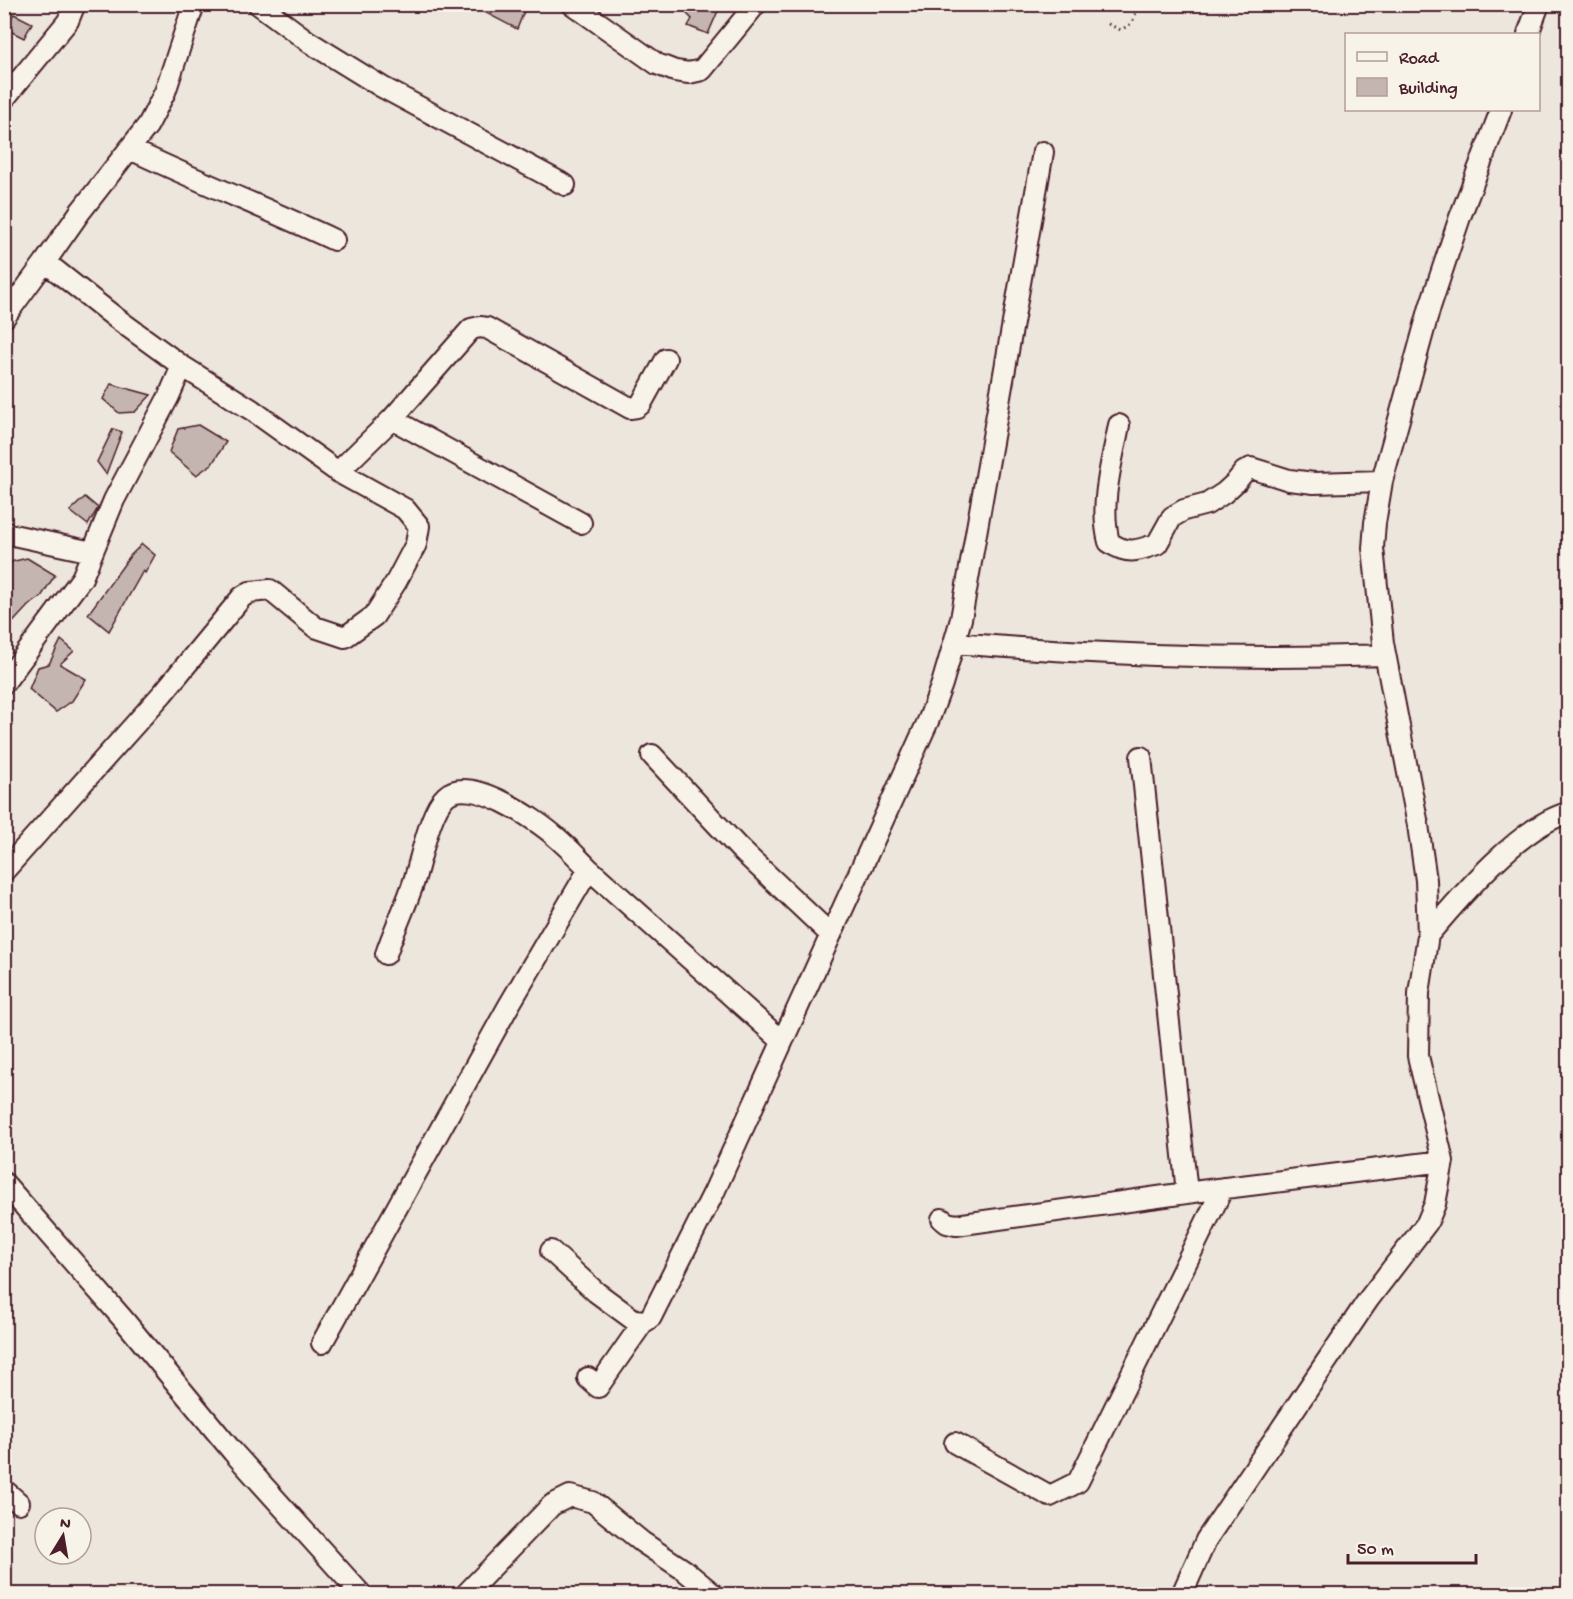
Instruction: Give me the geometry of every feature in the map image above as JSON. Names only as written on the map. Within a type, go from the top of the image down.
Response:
[{"type":"street","points":[[4,99],[68,21],[75,4]]},
{"type":"street","points":[[4,318],[80,212],[148,125],[165,92],[194,4]]},
{"type":"street","points":[[258,4],[309,42],[382,87],[564,185]]},
{"type":"street","points":[[572,4],[657,64],[675,71],[689,73],[702,70],[756,4]]},
{"type":"street","points":[[1528,33],[1539,4]]},
{"type":"street","points":[[1182,1594],[1206,1540],[1368,1300],[1427,1223],[1435,1204],[1443,1161],[1418,1056],[1419,993],[1428,934],[1426,880],[1418,825],[1385,655],[1373,548],[1382,481],[1430,307],[1460,217],[1501,111]]},
{"type":"street","points":[[130,149],[334,240]]},
{"type":"street","points":[[588,1378],[598,1387],[644,1321],[651,1317],[656,1309],[709,1203],[929,719],[961,619],[1043,152]]},
{"type":"street","points":[[4,871],[163,693],[242,597],[250,592],[270,590],[315,627],[345,637],[374,616],[396,582],[416,544],[419,526],[405,509],[338,472],[252,410],[182,366],[45,262]]},
{"type":"street","points":[[338,472],[392,418],[471,329],[487,328],[630,408],[637,408],[641,404],[666,359]]},
{"type":"street","points":[[4,683],[82,578],[114,500],[182,366]]},
{"type":"street","points":[[392,418],[581,523]]},
{"type":"street","points":[[1119,425],[1104,512],[1105,530],[1109,542],[1117,548],[1132,552],[1157,544],[1172,517],[1184,510],[1207,504],[1224,493],[1244,472],[1251,468],[1289,480],[1314,483],[1382,481]]},
{"type":"street","points":[[4,533],[92,552]]},
{"type":"street","points":[[955,643],[1043,651],[1134,654],[1321,657],[1385,655]]},
{"type":"street","points":[[652,755],[739,848],[830,934]]},
{"type":"street","points":[[1141,757],[1187,1193]]},
{"type":"street","points":[[386,954],[413,882],[433,819],[444,797],[460,790],[478,792],[524,813],[556,836],[589,869],[782,1041]]},
{"type":"street","points":[[1428,934],[1462,894],[1523,838],[1560,815],[1569,813]]},
{"type":"street","points":[[322,1343],[508,1007],[589,869]]},
{"type":"street","points":[[942,1219],[956,1225],[1223,1188],[1443,1161]]},
{"type":"street","points":[[4,1184],[123,1319],[233,1452],[361,1594]]},
{"type":"street","points":[[955,1443],[1050,1496],[1078,1482],[1223,1188]]},
{"type":"street","points":[[551,1251],[596,1292],[634,1320],[644,1321]]},
{"type":"street","points":[[4,1490],[20,1503]]},
{"type":"street","points":[[466,1594],[552,1505],[570,1496],[593,1502],[642,1542],[684,1570],[713,1594]]},
{"type":"path","points":[[1108,24],[1121,30],[1132,22],[1139,4]]},
{"type":"building","points":[[469,4],[527,4],[517,29]]},
{"type":"building","points":[[694,4],[721,4],[708,34],[688,26],[692,19],[687,14]]},
{"type":"building","points":[[4,12],[32,23],[24,38],[4,28]]},
{"type":"building","points":[[111,384],[151,395],[135,412],[119,413],[103,399]]},
{"type":"building","points":[[198,425],[226,442],[212,464],[196,475],[169,452],[178,429]]},
{"type":"building","points":[[113,429],[122,432],[106,474],[97,462]]},
{"type":"building","points":[[85,497],[98,508],[88,525],[70,511]]},
{"type":"building","points":[[142,544],[155,555],[145,573],[143,571],[109,631],[88,614],[130,556]]},
{"type":"building","points":[[27,558],[55,575],[41,597],[28,606],[4,632],[4,569],[7,563]]},
{"type":"building","points":[[61,640],[74,651],[60,664],[86,679],[72,701],[56,712],[29,689],[38,667],[49,664]]}]
